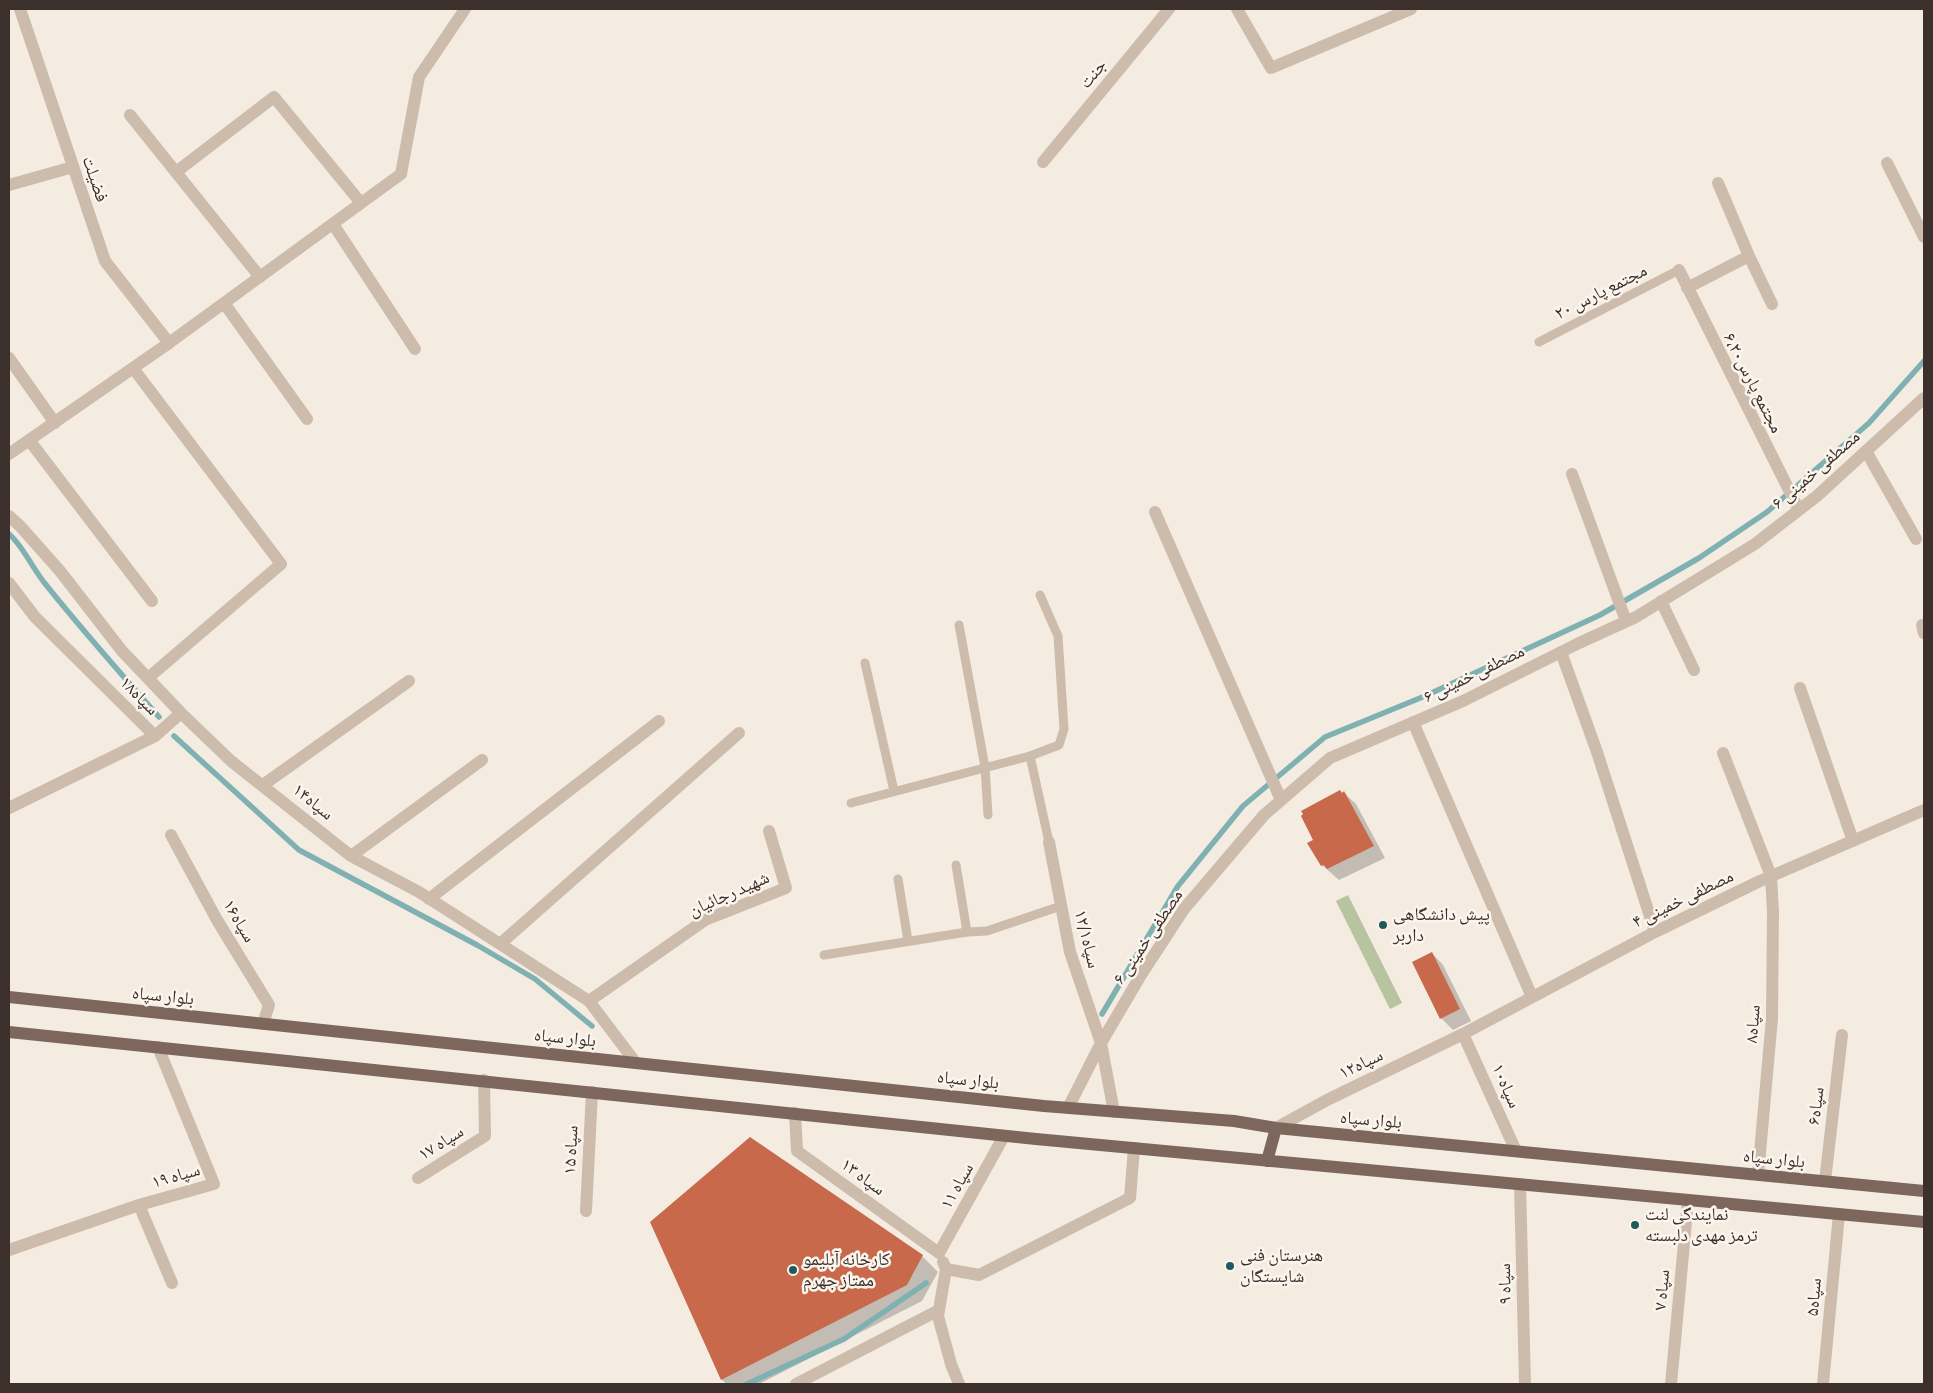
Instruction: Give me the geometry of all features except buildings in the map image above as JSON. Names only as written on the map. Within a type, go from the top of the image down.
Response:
[{"type":"main road","name":"بلوار سپاه","points":[[9,997],[1068,1108],[1234,1121],[1276,1128],[1924,1191]]},
{"type":"main road","points":[[9,1032],[484,1080],[1004,1136],[1924,1222]]},
{"type":"main road","points":[[1267,1161],[1276,1128]]},
{"type":"street","name":"فضیلت","points":[[20,9],[105,261],[169,343]]},
{"type":"street","points":[[9,454],[169,343],[402,174],[419,78],[465,9]]},
{"type":"street","name":"جنت","points":[[1043,162],[1169,9]]},
{"type":"street","points":[[1237,9],[1271,68],[1411,9]]},
{"type":"street","points":[[176,172],[274,97],[361,203]]},
{"type":"street","points":[[130,115],[260,277]]},
{"type":"street","points":[[1887,163],[1924,237]]},
{"type":"street","points":[[9,185],[73,166]]},
{"type":"street","points":[[1718,182],[1749,256],[1772,304]]},
{"type":"street","points":[[333,224],[415,350]]},
{"type":"street","points":[[1687,288],[1749,256]]},
{"type":"street","name":"۶،مجتمع پارس۲۰","points":[[1679,270],[1798,510]]},
{"type":"street","points":[[224,303],[307,419]]},
{"type":"street","points":[[9,358],[55,423]]},
{"type":"street","points":[[133,368],[281,564],[148,678]]},
{"type":"street","name":"مصطفی خمینی ۶","points":[[1101,1043],[1141,975],[1184,909],[1264,815],[1330,758],[1462,701],[1626,621],[1661,601],[1755,544],[1798,510],[1924,398]]},
{"type":"street","points":[[29,440],[152,601]]},
{"type":"street","points":[[1866,451],[1916,539]]},
{"type":"street","points":[[1572,474],[1626,621]]},
{"type":"street","points":[[1155,512],[1281,800]]},
{"type":"street","name":"سپاه۱۴","points":[[9,516],[60,571],[122,650],[181,713],[231,761],[351,856],[429,899],[589,1001],[636,1063]]},
{"type":"street","name":"سپاه۱۸","points":[[9,583],[35,617],[155,736],[9,808]]},
{"type":"street","points":[[1661,601],[1694,670]]},
{"type":"street","points":[[1561,652],[1597,752],[1655,932]]},
{"type":"street","points":[[263,786],[409,681]]},
{"type":"street","points":[[1800,688],[1853,841]]},
{"type":"street","points":[[155,736],[181,713]]},
{"type":"street","points":[[429,899],[659,721]]},
{"type":"street","points":[[1413,722],[1532,997]]},
{"type":"street","points":[[500,944],[739,733]]},
{"type":"street","name":"سپاه۸","points":[[1722,753],[1771,876],[1773,912],[1772,1018],[1758,1175]]},
{"type":"street","points":[[351,856],[482,760]]},
{"type":"street","name":"مصطفی خمینی ۴","points":[[1463,1034],[1655,932],[1771,876],[1924,810]]},
{"type":"street","name":"شهید رجائیان","points":[[589,1001],[705,920],[786,888],[770,832]]},
{"type":"street","name":"سپاه۱۶","points":[[171,835],[217,920],[270,1005],[263,1024]]},
{"type":"street","name":"سپاه۱۲/۱","points":[[1049,842],[1070,952],[1101,1043],[1114,1112]]},
{"type":"street","name":"سپاه۱۲","points":[[1276,1128],[1326,1100],[1463,1034]]},
{"type":"street","name":"سپاه۱۰","points":[[1463,1034],[1516,1151]]},
{"type":"street","name":"سپاه۶","points":[[1825,1181],[1842,1035]]},
{"type":"street","points":[[1068,1108],[1101,1043]]},
{"type":"street","name":"سپاه ۱۹","points":[[9,1250],[139,1205],[214,1184],[158,1047]]},
{"type":"street","name":"سپاه ۱۷","points":[[418,1178],[485,1136],[484,1080]]},
{"type":"street","name":"سپاه ۱۵","points":[[586,1211],[592,1092]]},
{"type":"street","name":"سپاه ۱۳","points":[[795,1113],[797,1151],[939,1253]]},
{"type":"street","name":"سپاه ۱۱","points":[[939,1253],[1004,1136]]},
{"type":"street","points":[[946,1269],[979,1275],[1130,1198],[1134,1148]]},
{"type":"street","name":"سپاه ۹","points":[[1520,1184],[1525,1384]]},
{"type":"street","name":"سپاه ۷","points":[[1671,1384],[1688,1200]]},
{"type":"street","points":[[139,1205],[172,1283]]},
{"type":"street","name":"سپاه۵","points":[[1823,1384],[1839,1214]]},
{"type":"street","points":[[939,1253],[946,1269],[938,1316],[950,1364],[959,1384]]},
{"type":"street","points":[[796,1384],[939,1310]]},
{"type":"lane","name":"مجتمع پارس ۲۰","points":[[1539,342],[1679,270]]},
{"type":"lane","points":[[851,803],[1030,756],[1059,746],[1064,729],[1058,636],[1040,595]]},
{"type":"lane","points":[[959,625],[985,767],[988,815]]},
{"type":"lane","points":[[865,663],[894,791]]},
{"type":"lane","points":[[1030,756],[1049,842]]},
{"type":"lane","points":[[956,865],[967,932]]},
{"type":"lane","points":[[898,879],[908,941]]},
{"type":"lane","points":[[824,955],[967,932],[987,931],[1061,906]]},
{"type":"green space","points":[[1348,895],[1402,1003],[1390,1009],[1336,901]]},
{"type":"waterway","points":[[1102,1014],[1178,886],[1243,806],[1325,737],[1425,696],[1600,615],[1699,558],[1767,512],[1869,423],[1924,361]]},
{"type":"waterway","points":[[9,534],[19,545],[42,580],[159,717]]},
{"type":"waterway","points":[[174,736],[299,850],[477,945],[535,979],[592,1026]]},
{"type":"waterway","points":[[747,1384],[844,1339],[926,1283]]},
{"type":"place","name":"پیش دانشگاهی داربر","points":[[1383,925]]},
{"type":"place","name":"نمایندگی لنت ترمز مهدی دلبسته","points":[[1635,1225]]},
{"type":"place","name":"هنرستان فنی شایستگان","points":[[1230,1266]]},
{"type":"place","name":"کارخانه آبلیمو ممتاز جهرم","points":[[793,1270]]}]
